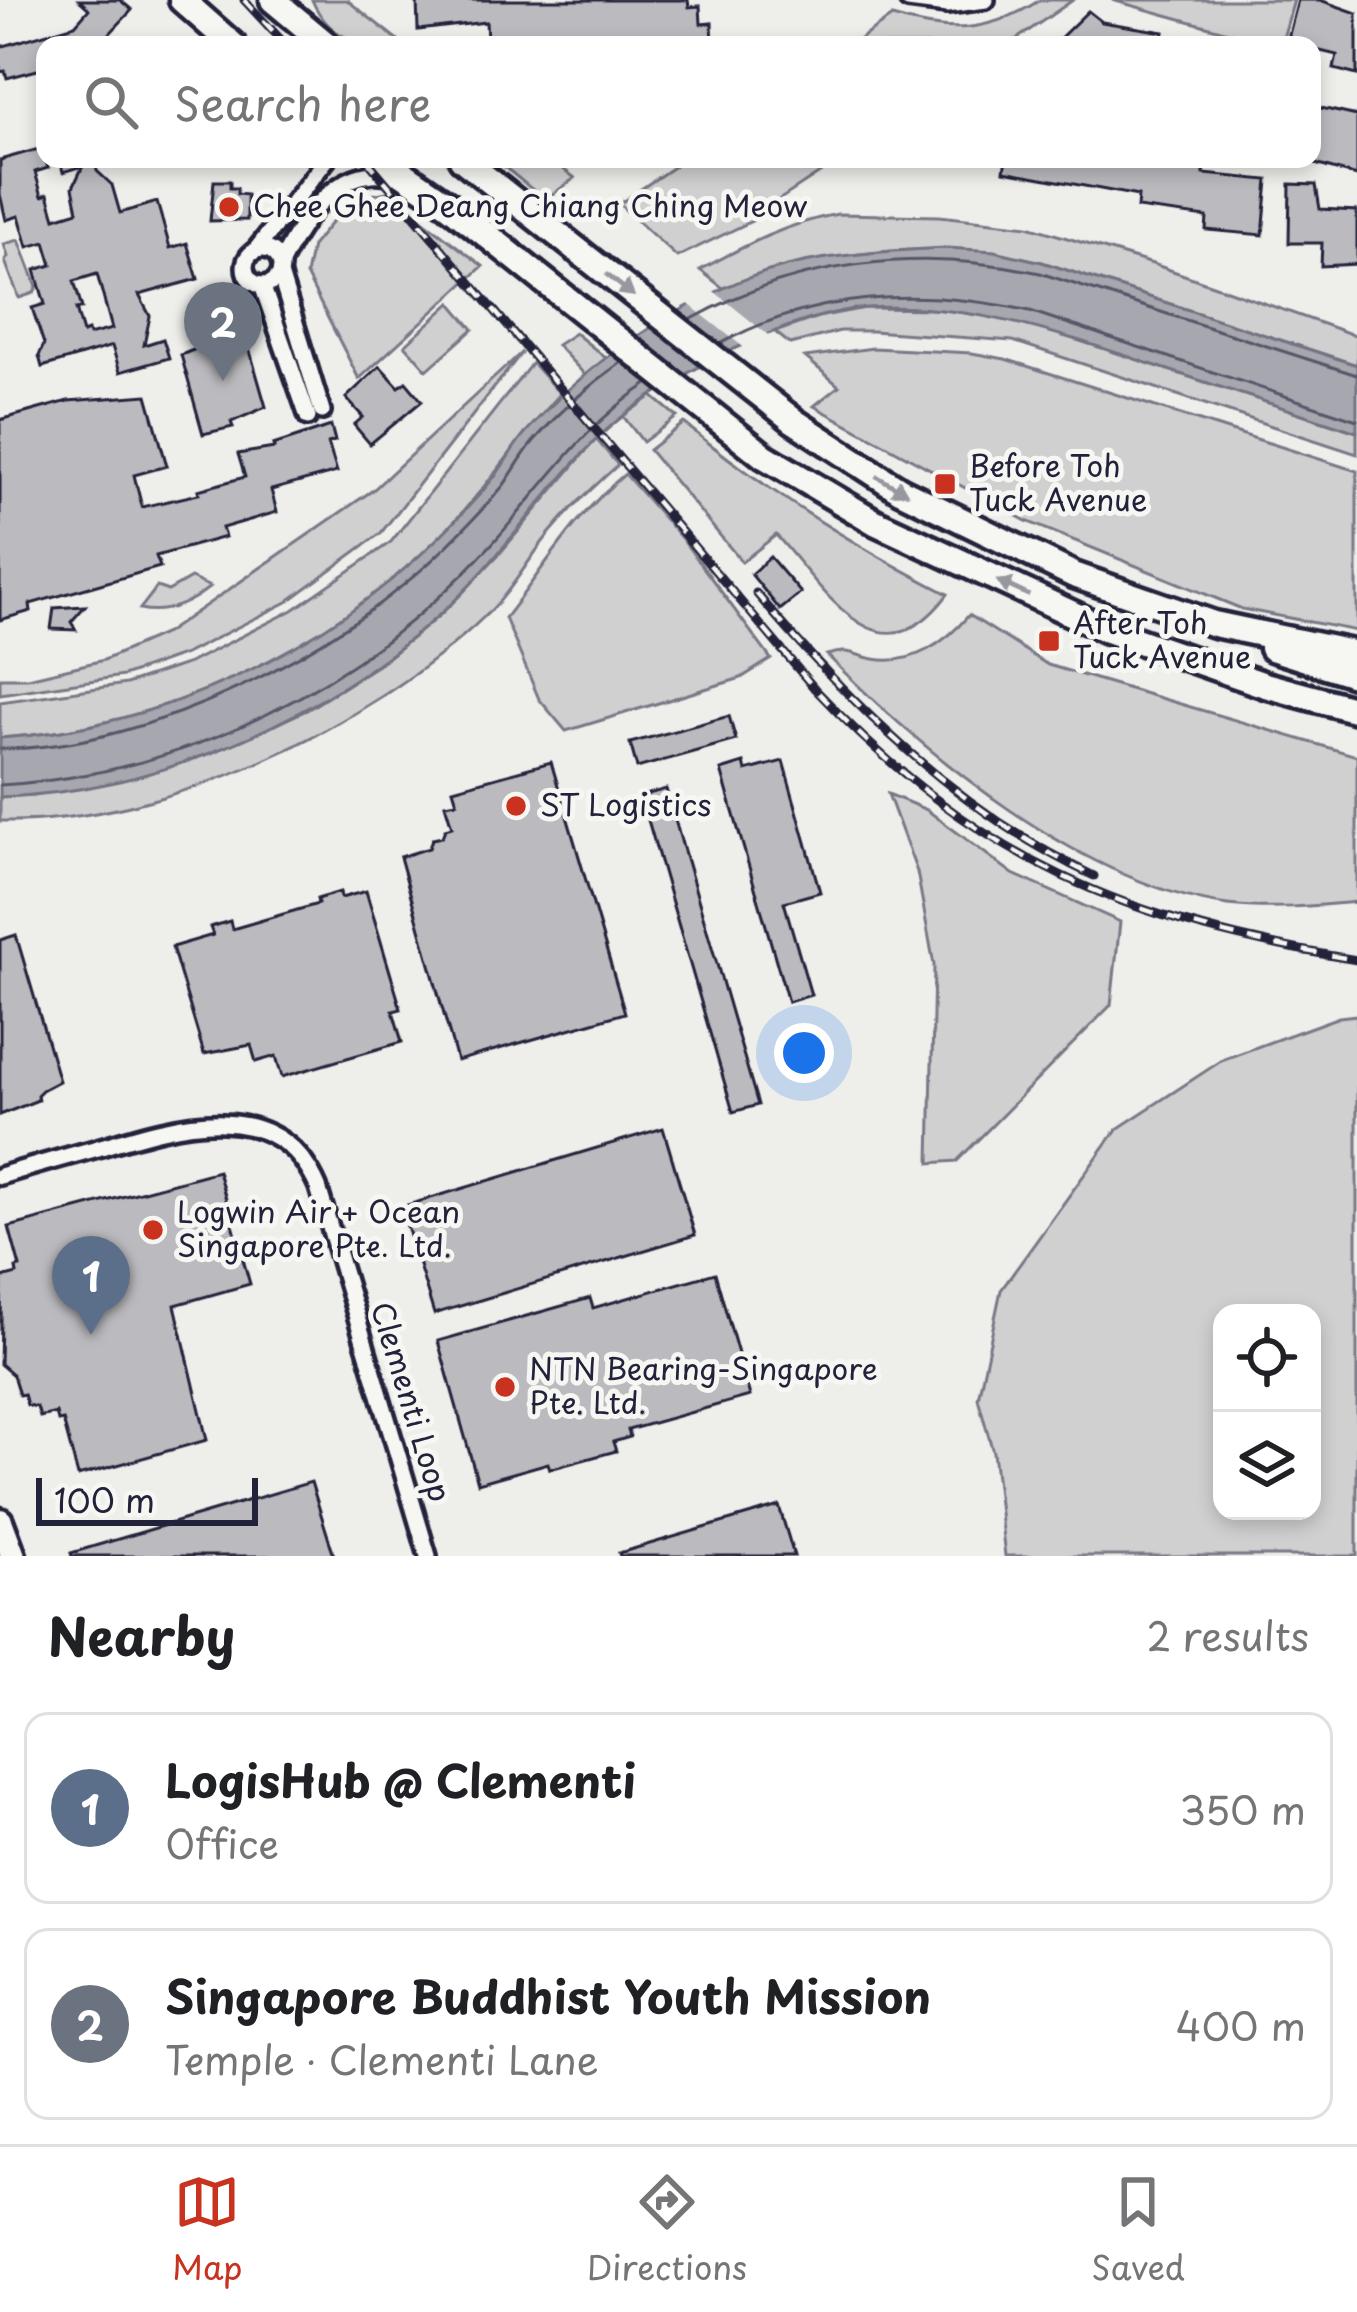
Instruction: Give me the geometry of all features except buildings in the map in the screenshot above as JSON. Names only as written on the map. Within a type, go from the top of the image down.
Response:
[{"type":"main road","points":[[182,0],[223,36]]},
{"type":"main road","points":[[273,0],[315,36]]},
{"type":"main road","points":[[395,168],[764,456],[875,522],[1106,630],[1265,685],[1357,710]]},
{"type":"main road","points":[[473,168],[794,421],[900,490],[1074,575],[1295,657],[1357,675]]},
{"type":"main road","points":[[1214,624],[1357,654]]},
{"type":"main road","points":[[0,1521],[13,1556]]},
{"type":"street","points":[[294,0],[317,36]]},
{"type":"street","points":[[908,0],[947,5],[986,0]]},
{"type":"street","points":[[320,168],[247,260],[251,280],[262,285],[272,282],[306,220],[332,192],[373,174],[410,178]]},
{"type":"street","points":[[255,251],[271,251],[280,269],[315,414],[262,285]]},
{"type":"street","name":"Clementi Loop","points":[[0,1176],[184,1122],[234,1124],[259,1130],[286,1145],[317,1187],[428,1556]]},
{"type":"shaded area","points":[[312,0],[347,0],[393,36],[344,36]]},
{"type":"shaded area","points":[[1040,0],[1073,0],[1021,36],[864,36],[892,17],[950,28],[986,24]]},
{"type":"shaded area","points":[[1112,0],[1294,0],[1284,36],[1242,36]]},
{"type":"shaded area","points":[[506,168],[562,168],[575,178],[545,200]]},
{"type":"shaded area","points":[[672,168],[827,168],[760,217],[677,257],[619,204]]},
{"type":"shaded area","points":[[386,192],[483,266],[359,379],[306,275],[312,246],[351,199]]},
{"type":"shaded area","points":[[838,214],[939,216],[1028,226],[1156,265],[1357,336],[1357,365],[1042,262],[1002,255],[881,252],[801,264],[723,288],[700,270],[784,229]]},
{"type":"shaded area","points":[[19,240],[37,287],[19,298],[4,244]]},
{"type":"shaded area","points":[[451,303],[473,329],[427,370],[405,345]]},
{"type":"shaded area","points":[[865,308],[940,309],[1026,322],[1357,432],[1357,454],[1013,341],[840,331],[790,344],[775,332]]},
{"type":"shaded area","points":[[575,333],[606,358],[585,375],[557,345]]},
{"type":"shaded area","points":[[873,348],[1005,359],[1357,471],[1357,631],[1242,609],[1026,521],[814,406],[839,386],[805,357]]},
{"type":"shaded area","points":[[522,352],[381,533],[287,602],[185,654],[123,676],[0,694],[0,678],[28,678],[104,660],[166,633],[373,490]]},
{"type":"shaded area","points":[[532,363],[560,394],[442,535],[348,614],[239,676],[181,700],[61,731],[0,738],[0,702],[126,684],[189,663],[293,610],[391,542]]},
{"type":"shaded area","points":[[652,396],[677,417],[643,442],[623,416]]},
{"type":"shaded area","points":[[684,423],[812,516],[948,594],[923,620],[899,632],[876,630],[854,620],[834,602],[776,535],[742,562],[649,450]]},
{"type":"shaded area","points":[[596,439],[618,465],[559,522],[486,615],[384,695],[261,762],[195,787],[63,818],[0,821],[0,797],[35,795],[209,754],[307,710],[378,665],[440,615],[501,552]]},
{"type":"shaded area","points":[[625,474],[683,540],[771,659],[741,678],[566,731],[539,699],[505,618],[575,524]]},
{"type":"shaded area","points":[[191,578],[210,587],[178,606],[140,609],[157,587],[168,591]]},
{"type":"shaded area","points":[[969,615],[1048,665],[1357,756],[1357,902],[1228,905],[1173,893],[1118,872],[1064,844],[960,773],[827,655],[847,652],[902,659],[939,643]]},
{"type":"shaded area","points":[[888,794],[927,810],[1013,874],[1120,922],[1111,1005],[957,1161],[930,1163],[934,965],[917,872]]},
{"type":"shaded area","points":[[1357,1015],[1357,1556],[1005,1556],[993,1452],[978,1398],[1001,1290],[1117,1129],[1224,1059],[1339,1017]]},
{"type":"water","points":[[947,248],[995,251],[1042,262],[1357,365],[1357,432],[1011,322],[904,307],[835,313],[760,337],[649,397],[594,442],[437,617],[341,688],[234,744],[176,765],[59,792],[0,797],[0,738],[60,731],[180,700],[292,648],[345,615],[446,530],[495,476],[526,432],[569,389],[669,316],[778,268],[861,254]]},
{"type":"pier","points":[[710,288],[773,339],[747,350],[686,302]]},
{"type":"railway","points":[[244,0],[278,36]]},
{"type":"railway","points":[[374,168],[815,689],[936,799],[997,841],[1127,903],[1274,945],[1357,960]]},
{"type":"railway","points":[[756,593],[830,676],[910,753],[998,821],[1094,876]]},
{"type":"place","name":"Chee Ghee Deang Chiang Ching Meow","points":[[229,207]]},
{"type":"place","name":"Singapore Buddhist Youth Mission","points":[[223,381]]},
{"type":"place","name":"Before Toh Tuck Avenue","points":[[945,484]]},
{"type":"place","name":"After Toh Tuck Avenue","points":[[1049,641]]},
{"type":"place","name":"ST Logistics","points":[[516,806]]},
{"type":"place","name":"Logwin Air + Ocean Singapore Pte. Ltd.","points":[[153,1230]]},
{"type":"place","name":"LogisHub @ Clementi","points":[[91,1335]]},
{"type":"place","name":"NTN Bearing-Singapore Pte. Ltd.","points":[[505,1387]]}]
